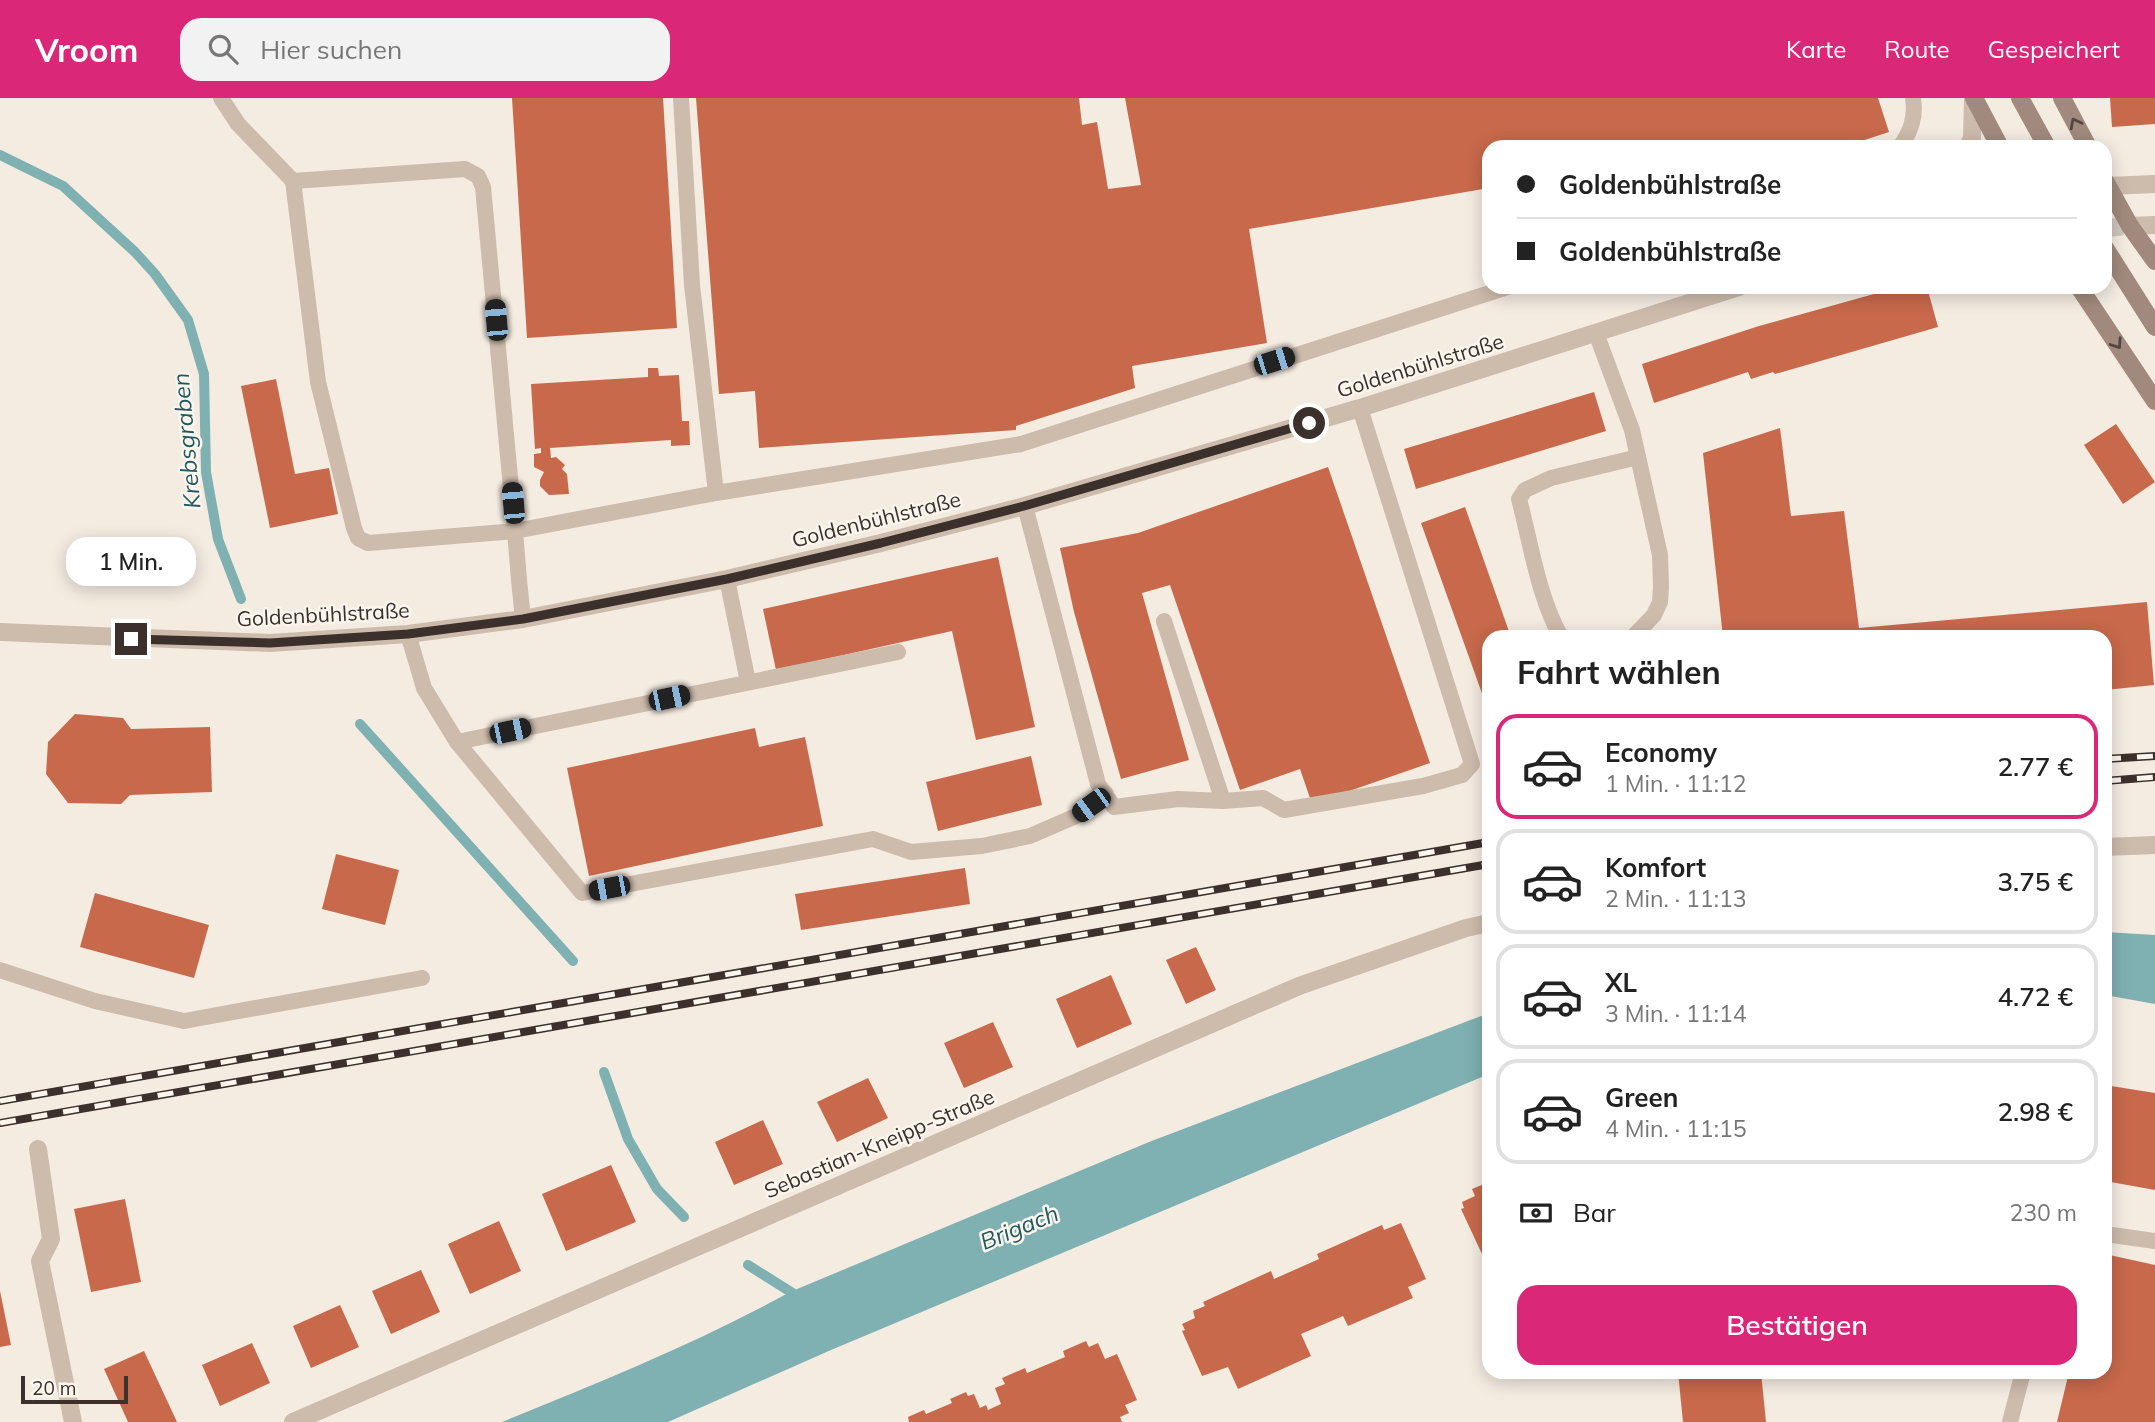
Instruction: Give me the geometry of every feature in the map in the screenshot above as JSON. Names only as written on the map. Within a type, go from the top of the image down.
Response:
[{"type":"main road","points":[[1974,98],[1996,140]]},
{"type":"main road","points":[[2020,98],[2042,140]]},
{"type":"main road","points":[[2063,98],[2084,140]]},
{"type":"main road","points":[[2112,193],[2130,226],[2155,261]]},
{"type":"main road","points":[[2112,259],[2155,327]]},
{"type":"main road","points":[[2084,294],[2155,401]]},
{"type":"street","points":[[1971,140],[1974,98]]},
{"type":"street","points":[[2112,184],[2155,184]]},
{"type":"street","points":[[2130,226],[2155,225]]},
{"type":"street","name":"Goldenbühlstraße","points":[[0,632],[270,643],[408,634],[523,619],[727,579],[1024,506],[1360,408],[1720,294]]},
{"type":"street","points":[[2112,847],[2155,845]]},
{"type":"street","name":"Sebastian-Kneipp-Straße","points":[[293,1422],[1299,986],[1482,925]]},
{"type":"street","points":[[38,1149],[51,1239],[40,1261],[73,1422]]},
{"type":"lane","points":[[221,98],[238,124],[293,181],[318,382],[354,528],[358,538],[368,543],[515,531],[716,493],[1021,444],[1486,294]]},
{"type":"lane","points":[[681,98],[692,285],[716,493]]},
{"type":"lane","points":[[1905,140],[1910,133],[1915,110],[1913,98]]},
{"type":"lane","points":[[293,181],[465,169],[478,176],[483,187],[523,619]]},
{"type":"lane","points":[[1596,333],[1632,430],[1660,555],[1660,602],[1654,615],[1640,630]]},
{"type":"lane","points":[[1024,506],[1098,784],[1114,807],[1178,799],[1223,801],[1263,797],[1284,810],[1423,786],[1462,775],[1472,764],[1360,408]]},
{"type":"lane","points":[[1556,630],[1519,499],[1525,490],[1551,478],[1638,457]]},
{"type":"lane","points":[[727,579],[748,682]]},
{"type":"lane","points":[[1164,621],[1223,801]]},
{"type":"lane","points":[[408,634],[425,688],[457,742],[582,893],[873,839],[911,852],[982,846],[1030,836],[1076,816],[1105,794]]},
{"type":"lane","points":[[457,742],[898,652]]},
{"type":"lane","points":[[0,970],[95,1001],[184,1021],[422,978]]},
{"type":"lane","points":[[2112,1235],[2155,1241]]},
{"type":"lane","points":[[2010,1422],[2021,1379]]},
{"type":"water","points":[[2112,932],[2155,935],[2155,1004],[2112,996]]},
{"type":"water","name":"Brigach","points":[[1482,1016],[1482,1077],[831,1350],[668,1422],[502,1422],[684,1345],[790,1292],[1149,1142]]},
{"type":"building","points":[[512,98],[663,98],[677,328],[527,338]]},
{"type":"building","points":[[696,98],[1079,98],[1082,125],[1097,122],[1108,189],[1141,185],[1125,98],[1878,98],[1889,132],[1864,140],[1482,140],[1482,189],[1249,229],[1267,343],[1132,366],[1135,388],[1016,426],[1016,430],[759,448],[755,391],[719,394]]},
{"type":"building","points":[[2110,98],[2155,98],[2155,124],[2112,127]]},
{"type":"building","points":[[1874,294],[1929,294],[1938,327],[1775,374],[1773,372],[1751,379],[1748,372],[1654,403],[1642,364],[1759,326]]},
{"type":"building","points":[[648,368],[658,368],[659,376],[679,375],[682,421],[689,421],[690,445],[671,446],[671,440],[550,448],[551,458],[556,457],[565,465],[562,469],[567,474],[569,494],[549,495],[540,486],[544,472],[534,467],[534,454],[541,453],[541,448],[535,449],[531,384],[648,377]]},
{"type":"building","points":[[276,379],[295,474],[329,468],[338,514],[270,528],[241,386]]},
{"type":"building","points":[[1594,392],[1606,431],[1416,489],[1404,449]]},
{"type":"building","points":[[2116,424],[2155,482],[2123,504],[2084,445]]},
{"type":"building","points":[[1780,428],[1791,516],[1844,511],[1859,628],[2147,602],[2154,685],[2112,689],[2112,630],[1722,630],[1703,453]]},
{"type":"building","points":[[1328,467],[1430,763],[1312,804],[1300,769],[1240,790],[1170,585],[1142,593],[1189,760],[1121,779],[1074,612],[1060,548],[1138,533]]},
{"type":"building","points":[[1465,507],[1509,630],[1482,630],[1482,693],[1421,523]]},
{"type":"building","points":[[998,557],[1035,727],[976,740],[952,631],[776,670],[763,609]]},
{"type":"building","points":[[75,714],[123,718],[131,729],[210,727],[212,792],[130,795],[121,804],[68,803],[46,774],[48,742]]},
{"type":"building","points":[[755,728],[759,747],[805,737],[823,826],[589,876],[567,768]]},
{"type":"building","points":[[1031,756],[1042,805],[938,831],[926,782]]},
{"type":"building","points":[[336,854],[399,870],[385,925],[322,909]]},
{"type":"building","points":[[965,868],[970,904],[801,930],[795,894]]},
{"type":"building","points":[[95,893],[209,925],[194,978],[80,947]]},
{"type":"building","points":[[1196,947],[1216,990],[1186,1004],[1166,960]]},
{"type":"building","points":[[1111,975],[1132,1024],[1077,1048],[1056,999]]},
{"type":"building","points":[[993,1022],[1013,1067],[964,1088],[944,1043]]},
{"type":"building","points":[[868,1078],[888,1118],[837,1142],[817,1102]]},
{"type":"building","points":[[2112,1086],[2155,1093],[2155,1190],[2112,1182]]},
{"type":"building","points":[[763,1120],[783,1164],[734,1185],[715,1142]]},
{"type":"building","points":[[611,1165],[636,1222],[566,1251],[542,1194]]},
{"type":"building","points":[[1482,1185],[1482,1254],[1461,1209],[1464,1208],[1462,1202],[1475,1196],[1472,1189]]},
{"type":"building","points":[[125,1199],[141,1282],[91,1292],[74,1209]]},
{"type":"building","points":[[499,1221],[521,1271],[470,1294],[448,1244]]},
{"type":"building","points":[[1401,1223],[1426,1279],[1408,1287],[1413,1298],[1348,1326],[1343,1316],[1301,1334],[1311,1356],[1238,1389],[1228,1367],[1202,1376],[1182,1331],[1185,1330],[1182,1324],[1195,1318],[1193,1311],[1205,1306],[1203,1302],[1271,1271],[1274,1279],[1319,1259],[1317,1254],[1382,1225],[1384,1230]]},
{"type":"building","points":[[2112,1256],[2155,1265],[2155,1422],[2057,1422],[2067,1379],[2112,1379]]},
{"type":"building","points":[[421,1270],[440,1312],[391,1334],[372,1291]]},
{"type":"building","points":[[0,1291],[11,1345],[0,1347]]},
{"type":"building","points":[[340,1305],[359,1347],[311,1368],[293,1326]]},
{"type":"building","points":[[1086,1341],[1089,1347],[1098,1343],[1105,1359],[1117,1354],[1137,1400],[1125,1405],[1129,1413],[1120,1417],[1122,1422],[909,1422],[908,1417],[924,1410],[926,1414],[952,1403],[950,1399],[966,1392],[968,1396],[974,1394],[980,1408],[986,1405],[988,1410],[1001,1404],[995,1388],[1005,1384],[1002,1378],[1025,1368],[1027,1373],[1065,1357],[1063,1351]]},
{"type":"building","points":[[252,1343],[270,1383],[220,1406],[202,1365]]},
{"type":"building","points":[[144,1351],[177,1422],[128,1422],[104,1369]]},
{"type":"building","points":[[1679,1379],[1762,1379],[1766,1422],[1683,1422]]},
{"type":"waterway","name":"Krebsgraben","points":[[0,155],[63,186],[135,252],[155,274],[188,320],[204,374],[206,472],[218,539],[241,599]]},
{"type":"waterway","name":"Krebsgraben","points":[[360,724],[573,961]]},
{"type":"waterway","name":"Krebsgraben","points":[[604,1072],[628,1139],[657,1189],[684,1217]]},
{"type":"waterway","name":"Krebsgraben","points":[[748,1265],[802,1299]]},
{"type":"tunnel","points":[[2112,227],[2130,226]]},
{"type":"railway","points":[[2112,759],[2155,756]]},
{"type":"railway","points":[[2112,780],[2155,777]]},
{"type":"railway","points":[[0,1101],[1482,843]]},
{"type":"railway","points":[[0,1123],[1482,865]]},
{"type":"route","points":[[131,639],[270,643],[408,634],[523,619],[727,579],[881,543],[1024,506],[1309,423]]}]
